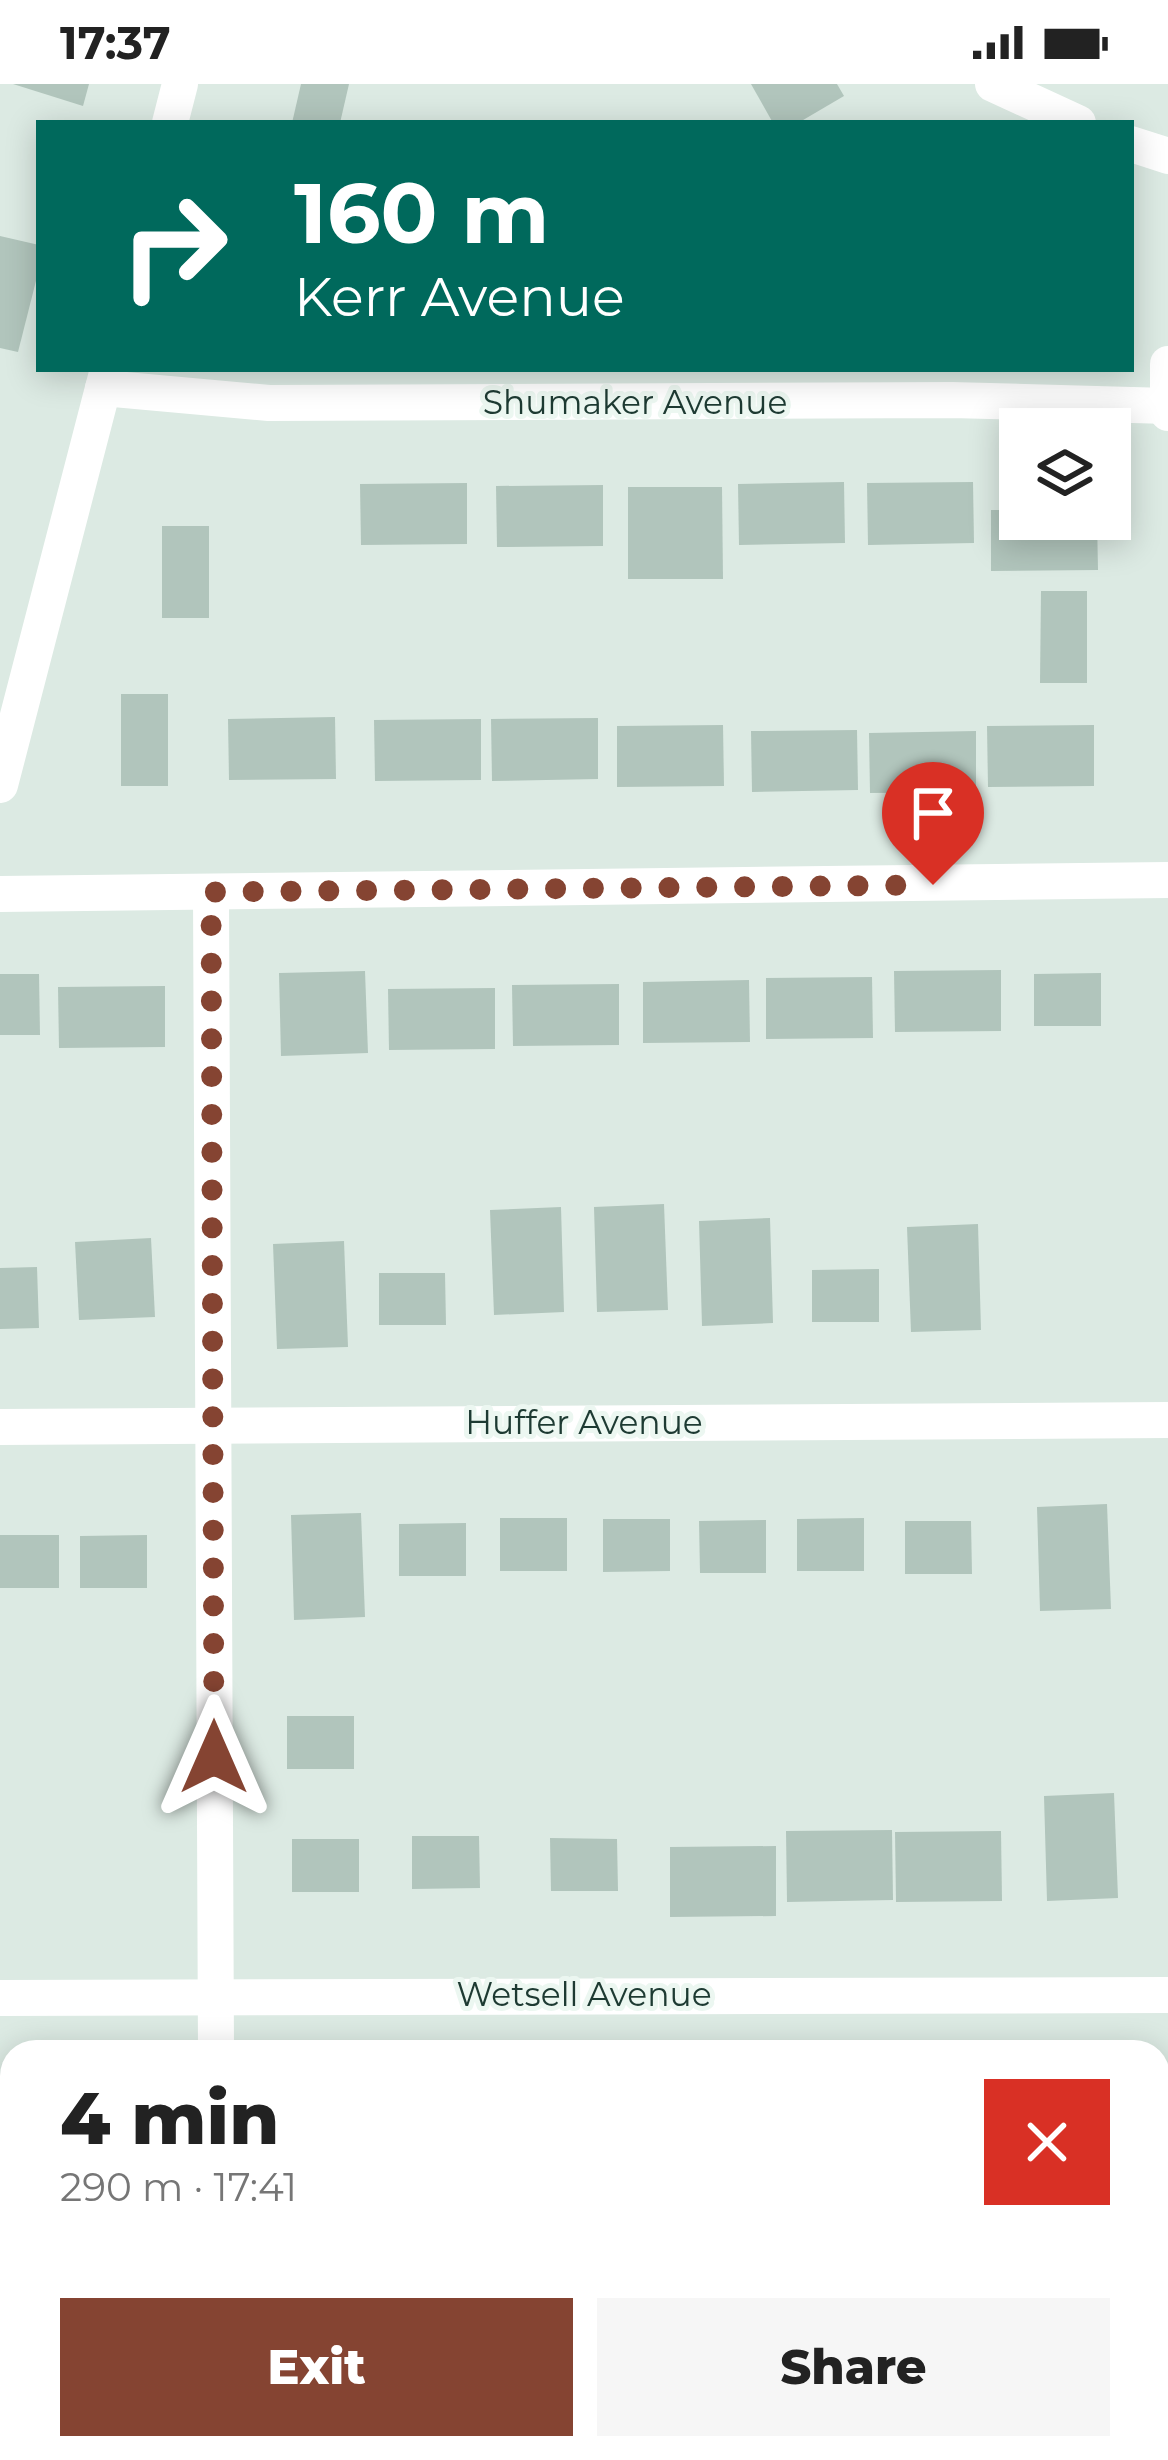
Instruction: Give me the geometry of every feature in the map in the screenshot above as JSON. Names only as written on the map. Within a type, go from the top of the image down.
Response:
[{"type":"street","points":[[171,120],[180,84]]},
{"type":"street","points":[[993,84],[1071,120]]},
{"type":"street","points":[[1134,145],[1168,156]]},
{"type":"street","points":[[1168,364],[1168,409]]},
{"type":"street","points":[[0,785],[105,378]]},
{"type":"street","name":"Shumaker Avenue","points":[[105,378],[268,403],[952,400],[1168,409]]},
{"type":"street","points":[[0,894],[1168,880]]},
{"type":"street","points":[[211,892],[216,2040]]},
{"type":"street","name":"Huffer Avenue","points":[[0,1427],[1168,1420]]},
{"type":"street","name":"Wetsell Avenue","points":[[0,1998],[1168,1994]]},
{"type":"building","points":[[13,84],[89,84],[83,106]]},
{"type":"building","points":[[301,84],[349,84],[341,120],[293,120]]},
{"type":"building","points":[[751,84],[837,84],[844,96],[803,120],[771,120]]},
{"type":"building","points":[[0,236],[36,244],[36,281],[18,352],[0,348]]},
{"type":"building","points":[[844,482],[845,543],[739,545],[738,484]]},
{"type":"building","points":[[973,482],[974,543],[868,545],[867,483]]},
{"type":"building","points":[[467,483],[467,544],[361,545],[360,484]]},
{"type":"building","points":[[603,485],[603,546],[497,547],[496,486]]},
{"type":"building","points":[[628,487],[722,487],[723,579],[628,579]]},
{"type":"building","points":[[991,510],[999,510],[999,540],[1097,540],[1098,570],[991,571]]},
{"type":"building","points":[[162,526],[209,526],[209,618],[162,618]]},
{"type":"building","points":[[1041,591],[1087,591],[1087,683],[1040,683]]},
{"type":"building","points":[[121,694],[168,694],[168,786],[121,786]]},
{"type":"building","points":[[335,717],[336,779],[229,780],[228,719]]},
{"type":"building","points":[[598,718],[598,779],[492,781],[491,719]]},
{"type":"building","points":[[481,719],[481,780],[375,781],[374,720]]},
{"type":"building","points":[[723,725],[724,786],[617,787],[617,726]]},
{"type":"building","points":[[1094,725],[1094,786],[988,787],[987,726]]},
{"type":"building","points":[[857,730],[858,790],[752,792],[751,731]]},
{"type":"building","points":[[976,731],[976,792],[870,793],[869,733]]},
{"type":"building","points":[[1001,970],[1001,1031],[895,1032],[894,971]]},
{"type":"building","points":[[365,971],[368,1053],[281,1056],[279,973]]},
{"type":"building","points":[[1101,973],[1101,1026],[1034,1026],[1034,974]]},
{"type":"building","points":[[0,974],[39,974],[40,1035],[0,1035]]},
{"type":"building","points":[[872,977],[873,1038],[766,1039],[766,978]]},
{"type":"building","points":[[749,980],[750,1042],[643,1043],[643,982]]},
{"type":"building","points":[[619,984],[619,1045],[513,1046],[512,985]]},
{"type":"building","points":[[165,986],[165,1047],[59,1048],[58,987]]},
{"type":"building","points":[[495,988],[495,1049],[389,1050],[388,989]]},
{"type":"building","points":[[664,1204],[668,1310],[597,1312],[594,1207]]},
{"type":"building","points":[[561,1207],[564,1312],[494,1315],[490,1210]]},
{"type":"building","points":[[770,1218],[773,1323],[702,1326],[699,1221]]},
{"type":"building","points":[[978,1224],[981,1330],[911,1332],[907,1227]]},
{"type":"building","points":[[151,1238],[155,1317],[79,1320],[75,1242]]},
{"type":"building","points":[[344,1241],[348,1347],[277,1349],[273,1244]]},
{"type":"building","points":[[37,1267],[39,1328],[0,1329],[0,1268]]},
{"type":"building","points":[[879,1269],[879,1322],[812,1322],[812,1270]]},
{"type":"building","points":[[379,1273],[445,1273],[446,1325],[379,1325]]},
{"type":"building","points":[[1107,1504],[1111,1609],[1040,1611],[1037,1507]]},
{"type":"building","points":[[361,1513],[365,1617],[294,1620],[291,1515]]},
{"type":"building","points":[[500,1518],[567,1518],[567,1571],[500,1571]]},
{"type":"building","points":[[864,1518],[864,1571],[797,1571],[797,1519]]},
{"type":"building","points":[[603,1519],[670,1519],[670,1571],[603,1572]]},
{"type":"building","points":[[766,1520],[766,1573],[700,1573],[699,1521]]},
{"type":"building","points":[[905,1521],[971,1521],[972,1574],[905,1574]]},
{"type":"building","points":[[466,1523],[466,1576],[399,1576],[399,1524]]},
{"type":"building","points":[[0,1535],[59,1535],[59,1588],[0,1588]]},
{"type":"building","points":[[147,1535],[147,1588],[80,1588],[80,1536]]},
{"type":"building","points":[[287,1716],[354,1716],[354,1769],[287,1769]]},
{"type":"building","points":[[1114,1793],[1118,1898],[1047,1901],[1044,1796]]},
{"type":"building","points":[[892,1830],[893,1900],[787,1902],[786,1831]]},
{"type":"building","points":[[1001,1831],[1002,1901],[896,1902],[895,1832]]},
{"type":"building","points":[[412,1836],[479,1836],[480,1888],[412,1889]]},
{"type":"building","points":[[550,1838],[617,1839],[618,1891],[551,1891]]},
{"type":"building","points":[[292,1839],[359,1839],[359,1892],[292,1892]]},
{"type":"building","points":[[776,1846],[776,1916],[670,1917],[670,1847]]},
{"type":"route","points":[[214,1757],[211,892],[933,885]]}]
